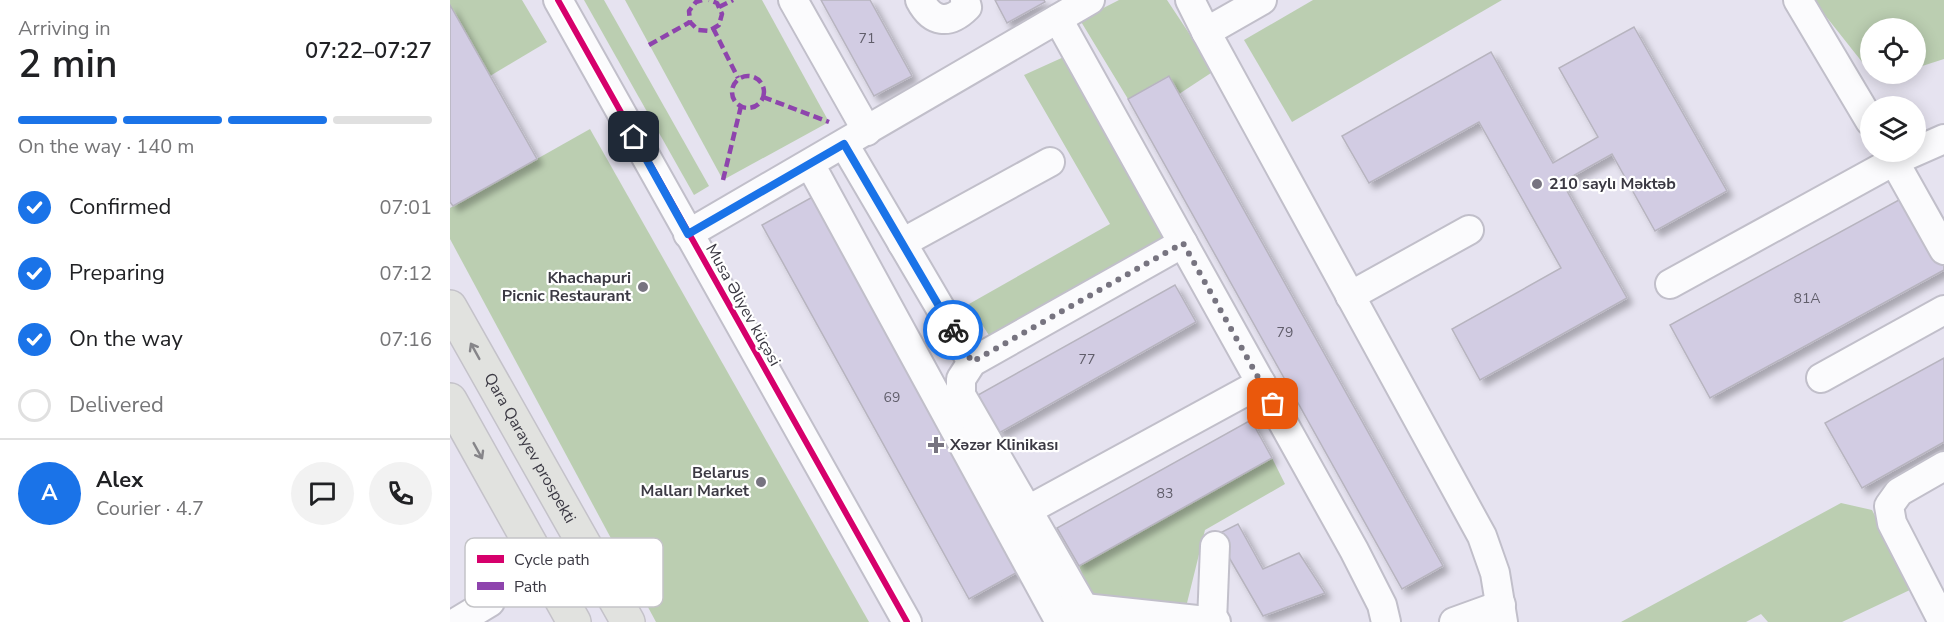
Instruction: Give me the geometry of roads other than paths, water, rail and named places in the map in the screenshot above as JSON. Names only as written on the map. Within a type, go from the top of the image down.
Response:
[{"type":"main road","name":"Qara Qarayev prospekti","points":[[450,307],[581,538]]},
{"type":"main road","points":[[450,400],[527,538]]},
{"type":"main road","points":[[566,607],[574,622]]},
{"type":"main road","name":"Qara Qarayev prospekti","points":[[620,607],[628,622]]},
{"type":"street","name":"Musa Əliyev küçəsi","points":[[558,0],[907,622]]},
{"type":"street","points":[[793,0],[902,243],[972,362]]},
{"type":"street","points":[[920,0],[923,7],[935,18],[945,20],[958,16],[968,7],[965,0]]},
{"type":"street","points":[[688,234],[1090,0]]},
{"type":"street","points":[[1190,0],[1482,536],[1496,573],[1502,613],[1454,622]]},
{"type":"street","points":[[1206,32],[1262,0]]},
{"type":"street","points":[[1797,0],[1860,105]]},
{"type":"street","points":[[1058,19],[1354,550],[1382,605],[1386,622]]},
{"type":"street","points":[[1926,145],[1944,139]]},
{"type":"street","points":[[902,243],[1050,162]]},
{"type":"street","points":[[1670,284],[1881,162]]},
{"type":"street","points":[[1894,162],[1944,250]]},
{"type":"street","points":[[810,164],[1064,618]]},
{"type":"street","points":[[1350,296],[1469,230]]},
{"type":"street","points":[[1064,618],[1028,510],[961,395],[961,379],[972,362],[1183,243]]},
{"type":"street","points":[[1821,378],[1944,310]]},
{"type":"street","points":[[1028,510],[1261,383]]},
{"type":"street","points":[[1943,622],[1935,584],[1892,523],[1889,506],[1899,492],[1944,466]]},
{"type":"street","points":[[1064,618],[1214,622],[1215,546]]},
{"type":"street","points":[[457,622],[482,607]]},
{"type":"place","name":"210 saylı Məktəb","points":[[1537,184]]},
{"type":"place","name":"Khachapuri Picnic Restaurant","points":[[643,287]]},
{"type":"place","name":"Xəzər Klinikası","points":[[936,445]]},
{"type":"place","name":"Belarus Malları Market","points":[[761,482]]}]
